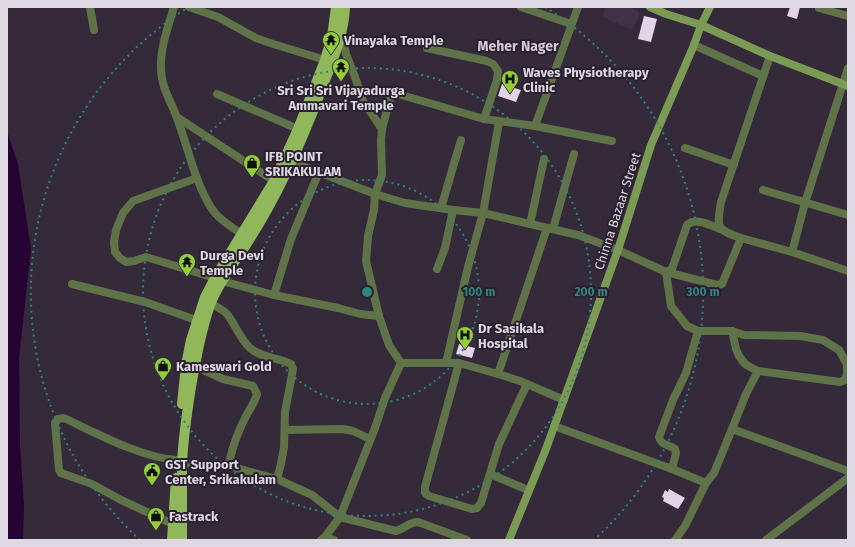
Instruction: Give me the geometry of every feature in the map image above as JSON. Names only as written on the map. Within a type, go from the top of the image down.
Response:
[{"type":"main road","points":[[172,540],[186,417],[194,366],[204,324],[218,280],[242,234],[274,181],[298,129],[325,60],[332,37],[337,30],[336,7]]},
{"type":"main road","points":[[182,540],[180,462],[186,365],[196,320],[205,297],[250,240],[281,186],[332,62],[337,30],[345,7]]},
{"type":"street","points":[[90,7],[94,30]]},
{"type":"street","points":[[174,7],[163,46],[161,71],[164,88],[177,117],[197,178],[210,207],[220,218],[242,234]]},
{"type":"street","points":[[189,7],[218,17],[266,42],[325,60]]},
{"type":"street","points":[[521,7],[571,24]]},
{"type":"street","points":[[535,126],[578,7]]},
{"type":"street","points":[[650,7],[666,11],[770,56],[845,85]]},
{"type":"street","name":"Chinna Bazaar Street","points":[[509,540],[528,490],[546,449],[618,250],[651,145],[710,7]]},
{"type":"street","points":[[819,8],[848,16]]},
{"type":"street","points":[[337,30],[363,101],[382,129]]},
{"type":"street","points":[[694,45],[763,76]]},
{"type":"street","points":[[427,48],[487,61],[493,64],[498,70],[484,119]]},
{"type":"street","points":[[720,229],[718,222],[721,202],[770,56]]},
{"type":"street","points":[[792,252],[805,203],[845,85],[848,68]]},
{"type":"street","points":[[218,94],[298,129]]},
{"type":"street","points":[[401,363],[388,345],[366,261],[368,236],[374,210],[375,194],[382,175],[382,129],[390,99],[393,95],[398,94],[484,119],[535,126],[612,141]]},
{"type":"street","points":[[177,117],[274,181]]},
{"type":"street","points":[[446,363],[468,267],[483,213],[499,122]]},
{"type":"street","points":[[441,208],[462,140]]},
{"type":"street","points":[[685,148],[734,165]]},
{"type":"street","points":[[498,374],[550,228],[574,154]]},
{"type":"street","points":[[530,224],[544,159]]},
{"type":"street","points":[[292,162],[375,194],[405,203],[483,213],[578,235],[618,250],[666,272],[717,285],[722,284],[741,238]]},
{"type":"street","points":[[274,295],[291,239],[319,172]]},
{"type":"street","points":[[197,178],[134,201],[123,213],[116,230],[114,242],[115,252],[120,258],[126,262],[134,261],[146,256],[218,280],[274,295],[360,314],[380,316]]},
{"type":"street","points":[[763,190],[848,215]]},
{"type":"street","points":[[438,269],[445,248],[453,210]]},
{"type":"street","points":[[666,272],[672,269],[687,225],[691,221],[697,221],[720,229],[725,233],[792,252],[848,271]]},
{"type":"street","points":[[666,272],[670,306],[687,326],[698,331],[732,331],[744,335],[800,336],[823,340],[839,350],[847,364],[847,375],[845,380],[840,382],[758,371],[745,364],[739,356],[732,331]]},
{"type":"street","points":[[72,284],[145,302],[196,320]]},
{"type":"street","points":[[211,303],[225,312],[251,348],[259,353],[285,361],[291,364],[293,369],[285,412],[285,430],[281,464],[277,479]]},
{"type":"street","points":[[672,468],[676,453],[675,449],[660,442],[659,437],[673,400],[686,373],[698,331]]},
{"type":"street","points":[[401,363],[459,364],[498,374],[564,400]]},
{"type":"street","points":[[334,540],[323,538],[340,517],[385,398],[401,363]]},
{"type":"street","points":[[459,364],[425,487],[425,493],[430,496],[472,509],[477,508],[481,503],[500,444],[526,384]]},
{"type":"street","points":[[194,366],[223,379],[253,386],[257,394],[238,433],[230,454],[229,466]]},
{"type":"street","points":[[675,540],[685,526],[706,483],[716,468],[746,394],[758,371]]},
{"type":"street","points":[[173,524],[121,500],[92,484],[61,473],[59,470],[55,423],[58,419],[64,418],[134,449],[169,459],[180,462],[229,466],[277,479],[312,495],[340,517],[396,531],[401,530],[413,522],[418,522],[448,537],[467,540]]},
{"type":"street","points":[[554,426],[672,468],[706,483]]},
{"type":"street","points":[[285,430],[343,429],[353,431],[370,439]]},
{"type":"street","points":[[732,429],[848,471]]},
{"type":"street","points":[[490,474],[528,490]]},
{"type":"street","points":[[766,540],[848,478]]},
{"type":"shaded area","points":[[606,7],[630,7],[640,13],[632,30],[602,16]]},
{"type":"shaded area","points":[[7,131],[18,164],[31,249],[19,359],[20,445],[24,505],[23,540],[7,540]]},
{"type":"building","points":[[790,7],[800,7],[797,19],[787,16]]},
{"type":"building","points":[[644,16],[657,19],[651,42],[638,39]]},
{"type":"building","points":[[502,84],[521,90],[516,102],[498,96]]},
{"type":"building","points":[[459,344],[475,348],[472,358],[456,354]]},
{"type":"building","points":[[669,489],[685,498],[678,509],[663,501],[664,498],[662,497],[665,490],[668,492]]},
{"type":"place","name":"Vinayaka Temple","points":[[331,55]]},
{"type":"place","name":"Sri Sri Sri Vijayadurga Ammavari Temple","points":[[341,82]]},
{"type":"place","name":"Waves Physiotherapy Clinic","points":[[510,94]]},
{"type":"place","name":"IFB POINT SRIKAKULAM","points":[[252,178]]},
{"type":"place","name":"Durga Devi Temple","points":[[187,277]]},
{"type":"place","name":"Dr Sasikala Hospital","points":[[465,350]]},
{"type":"place","name":"Kameswari Gold","points":[[163,381]]},
{"type":"place","name":"GST Support Center, Srikakulam","points":[[152,486]]},
{"type":"place","name":"Fastrack","points":[[156,531]]},
{"type":"district","name":"Meher Nager","points":[[518,46]]}]
